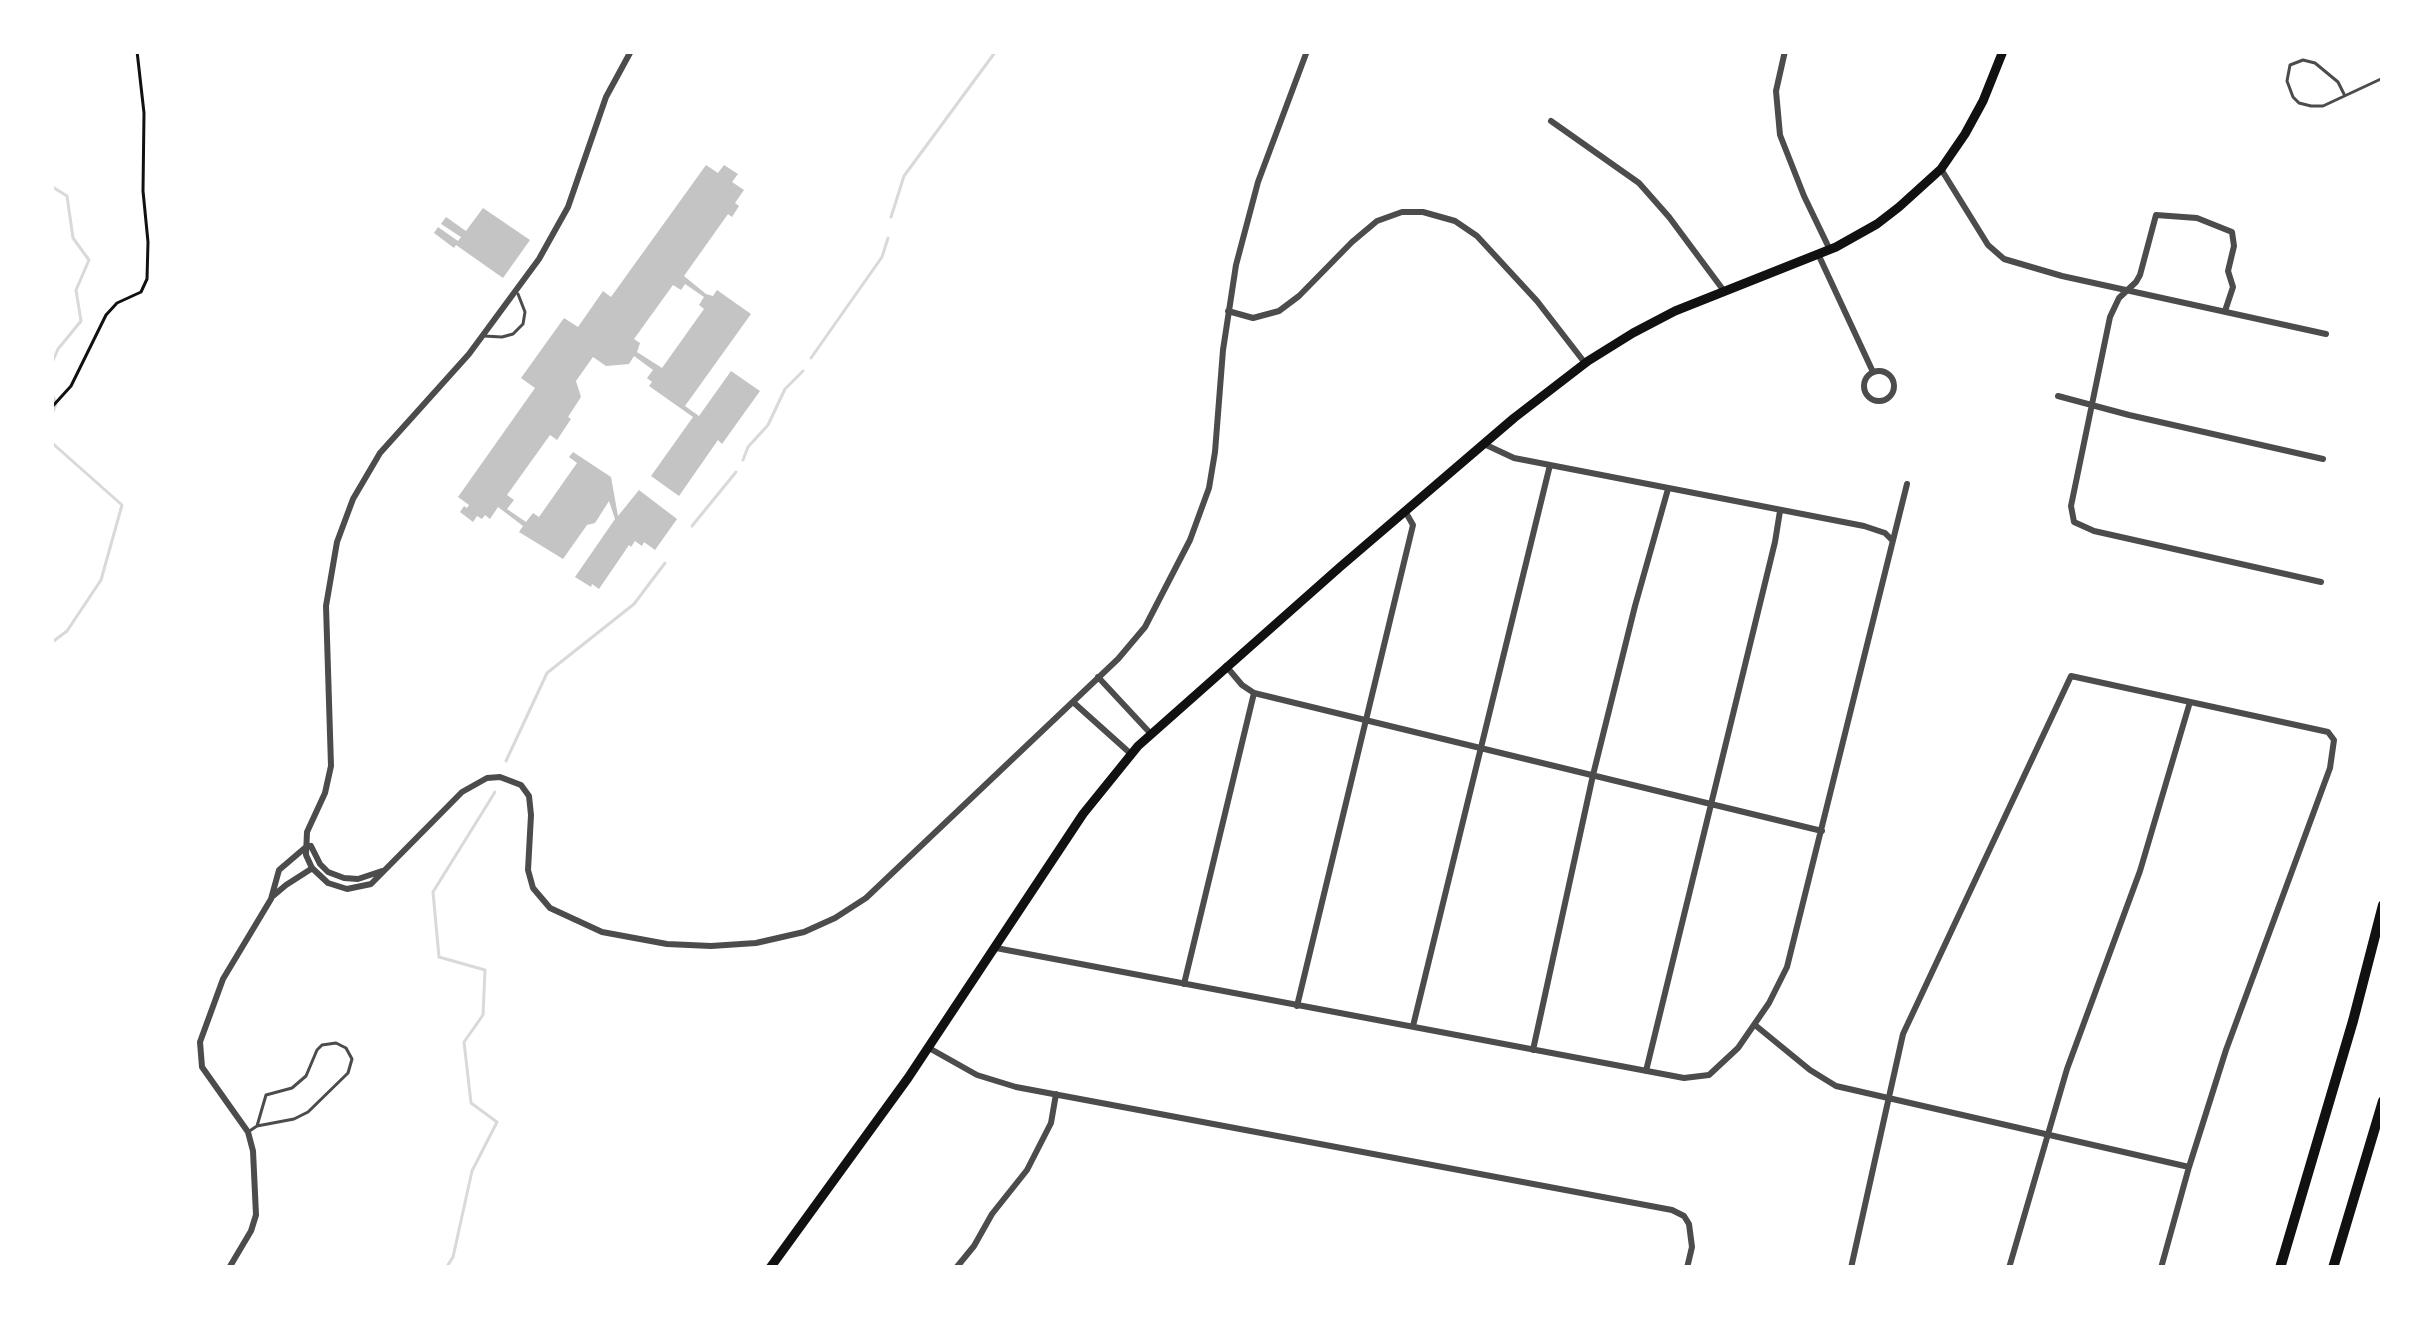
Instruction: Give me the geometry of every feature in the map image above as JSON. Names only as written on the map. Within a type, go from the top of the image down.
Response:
[{"type":"highway","points":[[2280,1268],[2383,905]]},
{"type":"highway","points":[[2333,1268],[2383,1101]]},
{"type":"main road","points":[[770,1268],[928,1048],[1082,814],[1151,734],[1484,444],[1585,363],[1654,322],[1825,252],[1877,224],[1941,169],[1984,101],[2003,51]]},
{"type":"street","points":[[631,51],[606,97],[556,230],[483,336],[380,453],[344,520],[332,565],[325,627],[332,766],[307,832],[306,855],[316,866],[344,878],[358,879],[386,869],[462,792],[479,781],[500,777],[521,785],[529,796],[527,860],[530,879],[543,903],[602,932],[697,946],[740,945],[787,936],[820,926],[866,898],[1130,647],[1149,620],[1205,500],[1215,452],[1221,362],[1236,265],[1258,182],[1307,51]]},
{"type":"street","points":[[1784,51],[1777,91],[1780,135],[1873,372]]},
{"type":"street","points":[[1551,121],[1639,183],[1724,291]]},
{"type":"street","points":[[1941,169],[1988,245],[2004,260],[2326,334]]},
{"type":"street","points":[[1228,311],[1253,318],[1279,311],[1377,221],[1402,212],[1423,212],[1455,221],[1477,236],[1585,363]]},
{"type":"street","points":[[2225,311],[2233,287],[2228,271],[2232,232],[2198,218],[2156,215],[2140,275],[2110,316],[2071,506],[2074,522],[2094,531],[2321,582]]},
{"type":"street","points":[[1884,371],[1893,379],[1894,391],[1886,399],[1874,400],[1866,392],[1865,381],[1873,372],[1884,371]]},
{"type":"street","points":[[2058,396],[2324,458]]},
{"type":"street","points":[[1484,444],[1514,458],[1875,529],[1892,540]]},
{"type":"street","points":[[1413,1026],[1550,465]]},
{"type":"street","points":[[994,947],[1684,1078],[1708,1075],[1727,1061],[1754,1025],[1787,967],[1906,484]]},
{"type":"street","points":[[1533,1050],[1593,775],[1668,489]]},
{"type":"street","points":[[1646,1071],[1780,511]]},
{"type":"street","points":[[1297,1006],[1413,525],[1405,512]]},
{"type":"street","points":[[1226,665],[1254,693],[1822,831]]},
{"type":"street","points":[[1851,1268],[1903,1034],[2071,676],[2319,730],[2333,737],[2330,768],[2226,1050],[2161,1268]]},
{"type":"street","points":[[1098,677],[1151,734]]},
{"type":"street","points":[[1184,984],[1254,693]]},
{"type":"street","points":[[1073,702],[1131,754]]},
{"type":"street","points":[[2009,1268],[2067,1070],[2140,871],[2190,702]]},
{"type":"street","points":[[229,1268],[256,1215],[254,1151],[248,1132],[202,1066],[200,1042],[223,979],[271,898],[279,869],[308,846]]},
{"type":"street","points":[[271,898],[316,866]]},
{"type":"street","points":[[1754,1025],[1824,1081],[1843,1088],[2189,1166]]},
{"type":"street","points":[[928,1048],[986,1078],[1056,1094],[1668,1208],[1690,1224],[1687,1268]]},
{"type":"street","points":[[957,1267],[1033,1160],[1051,1123],[1056,1094]]},
{"type":"street","points":[[957,1267],[967,1268]]},
{"type":"lane","points":[[2344,94],[2338,82],[2315,63],[2303,60],[2290,65],[2289,89],[2299,103],[2311,106],[2323,106],[2383,78]]},
{"type":"lane","points":[[483,336],[502,338],[523,324],[525,312],[516,290]]},
{"type":"lane","points":[[248,1132],[308,1112],[349,1073],[352,1059],[346,1048],[336,1043],[322,1045],[306,1076],[292,1088],[266,1095],[256,1126]]},
{"type":"path","points":[[51,408],[71,386],[106,315],[141,292],[147,279],[144,113],[137,51]]},
{"type":"building","points":[[706,165],[718,173],[724,165],[738,174],[732,182],[744,190],[735,203],[739,206],[732,217],[728,214],[684,276],[706,294],[713,296],[717,290],[751,314],[685,406],[699,416],[731,371],[760,391],[722,444],[718,440],[679,496],[651,476],[693,417],[649,386],[652,382],[647,378],[653,370],[634,356],[629,364],[606,366],[593,357],[576,381],[581,397],[571,419],[557,440],[550,435],[507,495],[514,500],[507,509],[526,522],[533,513],[539,517],[577,463],[569,457],[573,452],[611,477],[618,516],[639,490],[677,519],[655,550],[644,542],[629,545],[599,589],[575,577],[615,519],[609,501],[563,559],[519,532],[523,526],[498,507],[490,519],[477,516],[473,522],[460,512],[469,505],[458,497],[535,388],[521,378],[564,318],[578,327],[603,291],[611,297]],"holes":[[[685,284],[704,297],[699,305],[704,309],[662,368],[637,352],[640,343],[634,339],[673,285],[681,290]]]},
{"type":"building","points":[[483,208],[530,240],[503,278],[434,233],[438,227],[458,241],[461,237],[441,224],[446,217],[466,231]]},
{"type":"waterway","points":[[891,217],[904,176],[996,51]]},
{"type":"waterway","points":[[51,186],[67,196],[73,238],[89,260],[76,290],[81,321],[51,365]]},
{"type":"waterway","points":[[811,358],[882,257],[888,238]]},
{"type":"waterway","points":[[743,460],[768,425],[785,389],[803,371]]},
{"type":"waterway","points":[[51,391],[56,404],[51,417]]},
{"type":"waterway","points":[[51,442],[122,505],[101,580],[67,631],[51,643]]},
{"type":"waterway","points":[[692,526],[736,472]]},
{"type":"waterway","points":[[506,761],[547,673],[634,604],[665,563]]},
{"type":"waterway","points":[[446,1268],[453,1257],[472,1171],[497,1122],[471,1103],[464,1042],[483,1015],[485,970],[439,957],[433,892],[495,792]]}]
